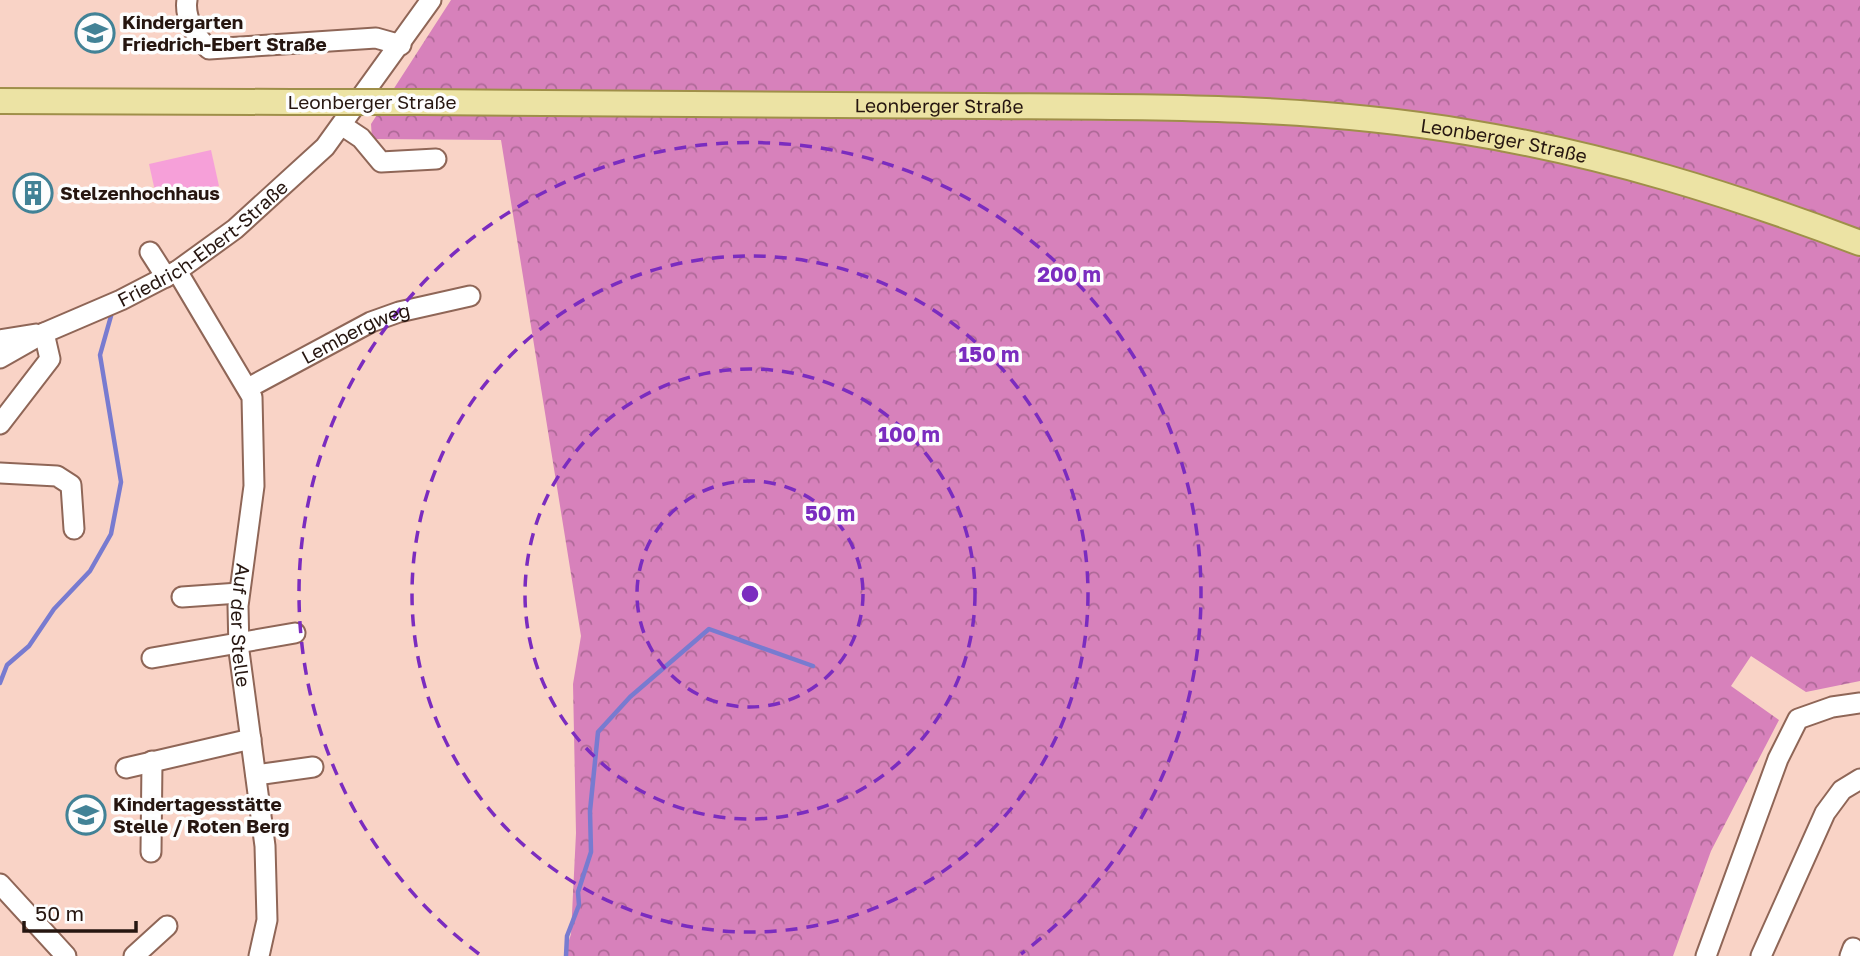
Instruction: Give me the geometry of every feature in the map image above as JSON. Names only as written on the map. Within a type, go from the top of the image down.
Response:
[{"type":"main road","name":"Leonberger Straße","points":[[0,101],[1182,108],[1361,118],[1463,131],[1612,162],[1749,201],[1860,243]]},
{"type":"street","points":[[187,0],[186,7],[196,36],[209,49],[376,38],[401,45]]},
{"type":"street","name":"Friedrich-Ebert-Straße","points":[[0,344],[44,333],[172,274],[235,229],[302,170],[343,126],[431,0]]},
{"type":"street","points":[[343,126],[361,138],[381,162],[436,159]]},
{"type":"street","name":"Auf der Stelle","points":[[150,252],[172,274],[250,387],[253,397],[254,486],[239,593],[239,643],[265,846],[267,919],[259,956]]},
{"type":"street","name":"Lembergweg","points":[[250,387],[371,322],[399,312],[470,296]]},
{"type":"street","points":[[0,424],[50,359],[44,333]]},
{"type":"street","points":[[0,473],[57,475],[71,485],[74,529]]},
{"type":"street","points":[[182,597],[239,593]]},
{"type":"street","points":[[152,658],[295,633]]},
{"type":"street","points":[[1706,956],[1778,759],[1798,719],[1832,707],[1860,703]]},
{"type":"street","points":[[126,768],[251,739]]},
{"type":"street","points":[[151,852],[152,761]]},
{"type":"street","points":[[257,775],[313,767]]},
{"type":"street","points":[[1761,956],[1825,813],[1843,790],[1860,779]]},
{"type":"street","points":[[0,884],[66,956]]},
{"type":"street","points":[[134,956],[167,926]]},
{"type":"green space","points":[[451,0],[1860,0],[1860,681],[1806,692],[1751,656],[1731,686],[1779,720],[1711,851],[1673,956],[564,956],[571,934],[576,833],[573,684],[581,636],[501,140],[372,139],[371,124]]},
{"type":"shaded area","points":[[211,150],[219,186],[157,200],[149,164]]},
{"type":"waterway","points":[[0,683],[7,665],[29,646],[54,609],[90,571],[111,534],[121,482],[100,355],[111,316]]},
{"type":"waterway","points":[[566,956],[567,936],[579,905],[578,892],[591,852],[590,811],[598,732],[630,697],[709,629],[813,666]]},
{"type":"place","name":"Kindergarten Friedrich-Ebert Straße","points":[[95,33]]},
{"type":"place","name":"Stelzenhochhaus","points":[[33,193]]},
{"type":"place","name":"Kindertagesstätte Stelle / Roten Berg","points":[[86,815]]}]
